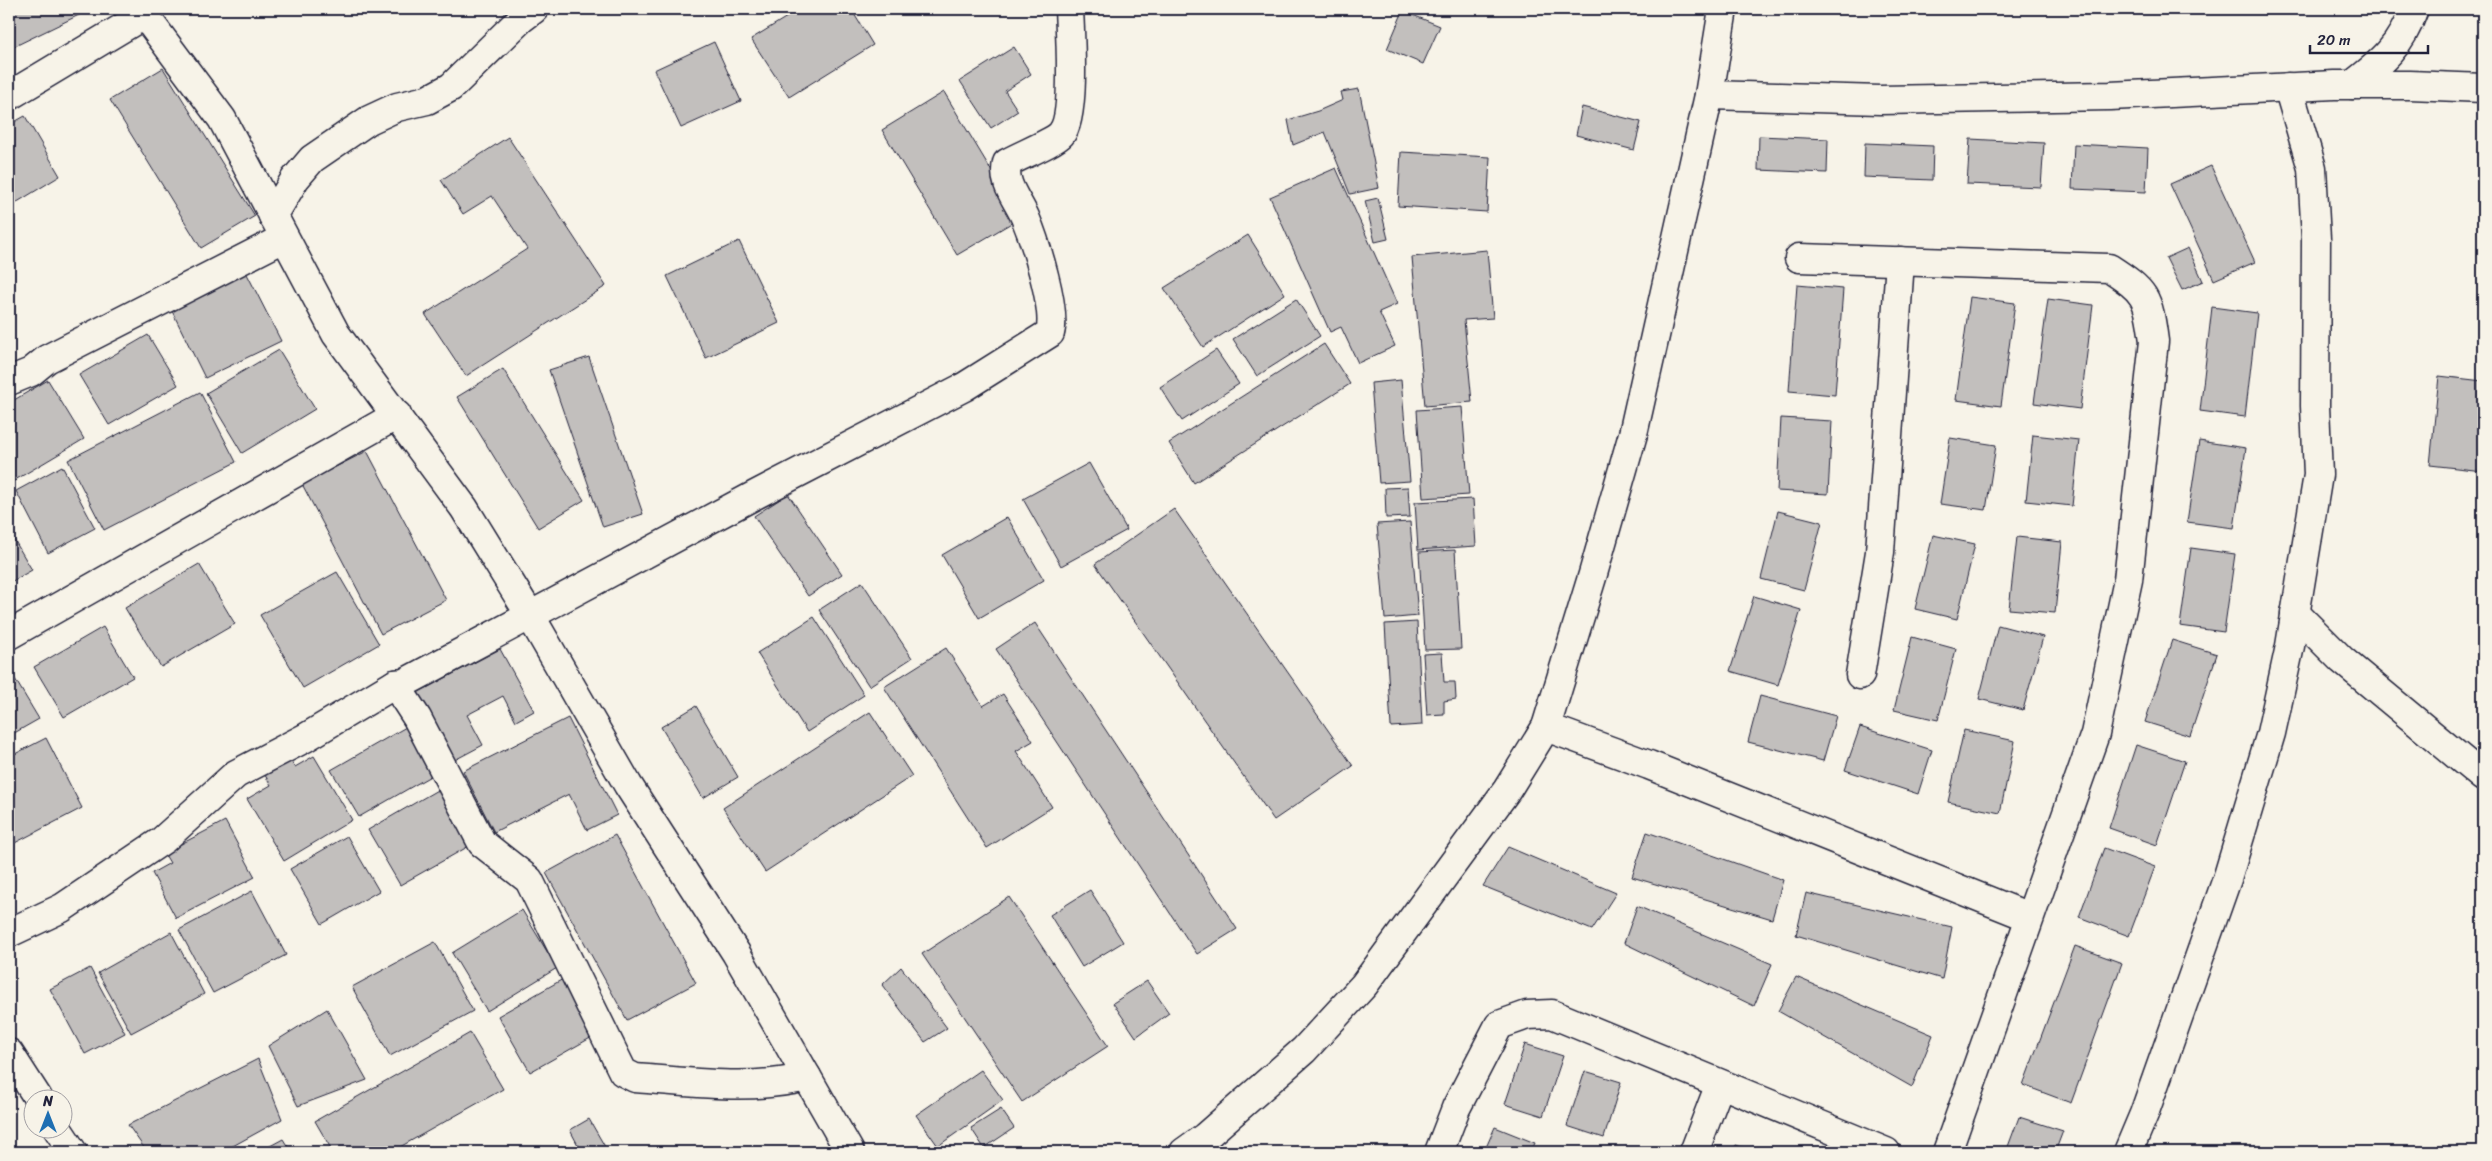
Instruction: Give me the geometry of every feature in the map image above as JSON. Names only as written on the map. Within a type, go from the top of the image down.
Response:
[{"type":"street","points":[[9,381],[30,372],[48,359],[279,227],[295,179],[312,159],[369,120],[397,107],[427,100],[450,86],[534,9]]},
{"type":"street","points":[[9,932],[62,908],[163,840],[236,774],[305,738],[394,684],[404,683],[964,387],[1050,333],[1053,312],[1037,253],[1025,217],[1009,186],[1005,172],[1007,163],[1061,135],[1068,123],[1069,9]]},
{"type":"street","points":[[1184,1152],[1205,1137],[1304,1050],[1364,985],[1507,790],[1546,727],[1593,574],[1633,434],[1709,95],[1724,9]]},
{"type":"street","points":[[2352,85],[2379,64],[2394,49],[2408,27],[2414,9]]},
{"type":"street","points":[[9,96],[142,12],[222,119],[336,334],[464,508],[530,615],[628,785],[736,953],[850,1152]]},
{"type":"street","points":[[1709,95],[1880,100],[2110,96],[2352,85],[2483,88]]},
{"type":"street","points":[[2128,1152],[2144,1114],[2228,876],[2271,732],[2295,613],[2318,475],[2315,406],[2316,239],[2312,168],[2288,87]]},
{"type":"street","points":[[1799,258],[2109,268],[2136,286],[2150,307],[2154,340],[2128,580],[2095,734],[1947,1152]]},
{"type":"street","points":[[1860,675],[1880,552],[1900,261]]},
{"type":"street","points":[[9,635],[397,415]]},
{"type":"street","points":[[2295,613],[2342,660],[2483,777]]},
{"type":"street","points":[[394,684],[417,718],[482,843],[529,880],[623,1072],[636,1078],[754,1086],[779,1084],[807,1077]]},
{"type":"street","points":[[1546,727],[1659,769],[2029,917]]},
{"type":"street","points":[[1439,1152],[1456,1108],[1499,1025],[1527,1014],[1552,1014],[1886,1152]]},
{"type":"street","points":[[9,1053],[32,1088]]},
{"type":"street","points":[[1694,1152],[1720,1084]]},
{"type":"street","points":[[64,1138],[73,1152]]},
{"type":"building","points":[[9,9],[79,9],[81,14],[9,49]]},
{"type":"building","points":[[800,9],[851,9],[873,45],[789,97],[751,39]]},
{"type":"building","points":[[1403,11],[1440,26],[1423,64],[1387,49]]},
{"type":"building","points":[[714,42],[741,101],[681,128],[654,70]]},
{"type":"building","points":[[1014,47],[1031,74],[1005,91],[1018,111],[991,128],[960,81]]},
{"type":"building","points":[[163,68],[255,216],[201,248],[110,100]]},
{"type":"building","points":[[1359,89],[1379,188],[1350,194],[1325,132],[1293,145],[1288,120],[1318,111],[1343,100],[1341,92]]},
{"type":"building","points":[[944,92],[1020,218],[957,255],[882,130]]},
{"type":"building","points":[[1582,107],[1641,122],[1634,150],[1576,135]]},
{"type":"building","points":[[25,116],[60,176],[9,207],[9,125]]},
{"type":"building","points":[[1759,136],[1828,139],[1827,173],[1758,170]]},
{"type":"building","points":[[508,137],[606,286],[466,376],[425,314],[527,249],[492,196],[463,214],[441,180]]},
{"type":"building","points":[[1970,139],[2044,143],[2041,187],[1967,184]]},
{"type":"building","points":[[1865,143],[1933,146],[1932,180],[1864,177]]},
{"type":"building","points":[[2074,144],[2148,148],[2146,192],[2072,189]]},
{"type":"building","points":[[1401,152],[1490,157],[1487,212],[1398,206]]},
{"type":"building","points":[[2211,166],[2255,262],[2214,280],[2170,184]]},
{"type":"building","points":[[1336,168],[1397,304],[1379,312],[1395,346],[1358,363],[1341,327],[1330,332],[1270,197]]},
{"type":"building","points":[[1378,198],[1388,239],[1375,242],[1365,201]]},
{"type":"building","points":[[1248,235],[1285,294],[1203,347],[1164,288]]},
{"type":"building","points":[[739,241],[779,323],[706,358],[667,276]]},
{"type":"building","points":[[2188,248],[2203,281],[2182,290],[2166,258]]},
{"type":"building","points":[[1487,250],[1493,318],[1464,320],[1472,402],[1425,406],[1412,257]]},
{"type":"building","points":[[245,270],[281,341],[205,378],[170,307]]},
{"type":"building","points":[[1797,285],[1843,289],[1835,395],[1789,391]]},
{"type":"building","points":[[1970,297],[2015,303],[2001,406],[1956,400]]},
{"type":"building","points":[[1296,299],[1320,336],[1257,376],[1233,339]]},
{"type":"building","points":[[2048,299],[2093,305],[2080,409],[2034,403]]},
{"type":"building","points":[[2212,307],[2257,313],[2245,417],[2200,411]]},
{"type":"building","points":[[148,335],[178,385],[109,425],[79,375]]},
{"type":"building","points":[[1324,344],[1350,384],[1194,483],[1169,443]]},
{"type":"building","points":[[279,350],[315,409],[242,453],[206,393]]},
{"type":"building","points":[[1216,350],[1239,384],[1182,421],[1160,387]]},
{"type":"building","points":[[589,357],[643,514],[603,527],[549,370]]},
{"type":"building","points":[[503,369],[584,500],[538,528],[457,397]]},
{"type":"building","points":[[2439,376],[2483,381],[2483,471],[2430,465]]},
{"type":"building","points":[[48,380],[84,439],[10,483],[9,403]]},
{"type":"building","points":[[1401,380],[1410,481],[1379,483],[1371,383]]},
{"type":"building","points":[[200,392],[236,462],[104,530],[68,460]]},
{"type":"building","points":[[1462,407],[1469,495],[1423,498],[1417,410]]},
{"type":"building","points":[[1781,418],[1832,421],[1828,494],[1777,491]]},
{"type":"building","points":[[2033,435],[2079,440],[2072,506],[2026,501]]},
{"type":"building","points":[[1950,438],[1996,445],[1986,510],[1940,504]]},
{"type":"building","points":[[2199,441],[2246,448],[2234,528],[2187,522]]},
{"type":"building","points":[[367,451],[446,600],[381,634],[302,484]]},
{"type":"building","points":[[1089,463],[1127,530],[1061,566],[1023,499]]},
{"type":"building","points":[[62,466],[95,528],[48,553],[16,491]]},
{"type":"building","points":[[1408,487],[1410,517],[1386,518],[1385,488]]},
{"type":"building","points":[[788,494],[842,574],[808,596],[754,516]]},
{"type":"building","points":[[1473,499],[1476,546],[1418,550],[1415,502]]},
{"type":"building","points":[[1174,509],[1353,766],[1274,820],[1095,564]]},
{"type":"building","points":[[1778,511],[1822,522],[1804,590],[1761,579]]},
{"type":"building","points":[[1007,517],[1044,580],[979,618],[942,555]]},
{"type":"building","points":[[1410,522],[1418,616],[1385,619],[1377,524]]},
{"type":"building","points":[[9,531],[32,570],[9,583]]},
{"type":"building","points":[[1933,535],[1975,544],[1957,619],[1915,609]]},
{"type":"building","points":[[2017,537],[2062,542],[2055,613],[2009,609]]},
{"type":"building","points":[[2191,548],[2235,554],[2224,632],[2180,626]]},
{"type":"building","points":[[1455,550],[1461,649],[1425,650],[1419,552]]},
{"type":"building","points":[[199,564],[235,624],[161,667],[125,608]]},
{"type":"building","points":[[337,572],[379,644],[303,688],[260,615]]},
{"type":"building","points":[[862,582],[912,658],[869,686],[819,610]]},
{"type":"building","points":[[1754,596],[1801,610],[1778,685],[1730,671]]},
{"type":"building","points":[[814,617],[864,695],[807,732],[757,653]]},
{"type":"building","points":[[1417,622],[1422,725],[1391,727],[1385,624]]},
{"type":"building","points":[[1035,623],[1237,929],[1197,954],[996,649]]},
{"type":"building","points":[[1998,625],[2043,637],[2023,710],[1979,699]]},
{"type":"building","points":[[103,627],[133,677],[64,717],[34,667]]},
{"type":"building","points":[[1912,637],[1956,649],[1938,720],[1894,710]]},
{"type":"building","points":[[2172,640],[2217,654],[2190,736],[2145,722]]},
{"type":"building","points":[[946,648],[983,706],[1003,694],[1033,741],[1016,751],[1052,807],[987,848],[884,687]]},
{"type":"building","points":[[500,649],[534,711],[516,721],[503,696],[467,715],[483,745],[449,763],[413,695]]},
{"type":"building","points":[[1442,653],[1444,682],[1455,682],[1456,699],[1444,701],[1444,714],[1427,715],[1423,654]]},
{"type":"building","points":[[9,669],[39,719],[9,736]]},
{"type":"building","points":[[1760,696],[1836,716],[1823,761],[1748,742]]},
{"type":"building","points":[[696,706],[738,777],[703,798],[661,727]]},
{"type":"building","points":[[870,712],[912,776],[765,872],[723,808]]},
{"type":"building","points":[[568,718],[617,815],[587,830],[569,794],[494,832],[463,771]]},
{"type":"building","points":[[413,723],[441,770],[359,817],[331,770]]},
{"type":"building","points":[[1860,727],[1932,750],[1918,794],[1845,770]]},
{"type":"building","points":[[1964,730],[2015,741],[2000,813],[1948,802]]},
{"type":"building","points":[[46,738],[82,808],[9,846],[9,757]]},
{"type":"building","points":[[2136,745],[2185,761],[2157,845],[2109,828]]},
{"type":"building","points":[[314,756],[352,820],[284,861],[247,799],[271,785],[263,772],[288,757],[295,767]]},
{"type":"building","points":[[439,789],[471,845],[400,885],[368,830]]},
{"type":"building","points":[[225,821],[255,877],[176,918],[152,873],[170,863],[164,853]]},
{"type":"building","points":[[1647,832],[1783,880],[1772,919],[1632,877]]},
{"type":"building","points":[[615,835],[696,983],[627,1020],[546,873]]},
{"type":"building","points":[[347,836],[379,891],[322,924],[290,869]]},
{"type":"building","points":[[1508,847],[1616,893],[1592,930],[1483,886]]},
{"type":"building","points":[[2104,848],[2155,867],[2129,936],[2079,917]]},
{"type":"building","points":[[1090,890],[1123,942],[1082,967],[1050,915]]},
{"type":"building","points":[[252,891],[286,955],[213,993],[179,930]]},
{"type":"building","points":[[1806,893],[1952,927],[1942,979],[1796,935]]},
{"type":"building","points":[[1009,897],[1108,1046],[1022,1102],[922,954]]},
{"type":"building","points":[[1637,906],[1772,964],[1754,1006],[1624,943]]},
{"type":"building","points":[[522,910],[557,968],[487,1011],[452,953]]},
{"type":"building","points":[[171,932],[204,994],[131,1033],[98,973]]},
{"type":"building","points":[[435,942],[473,1011],[390,1056],[352,987]]},
{"type":"building","points":[[2075,946],[2122,963],[2071,1103],[2023,1085]]},
{"type":"building","points":[[901,967],[947,1028],[925,1042],[882,985]]},
{"type":"building","points":[[90,968],[125,1033],[85,1054],[50,989]]},
{"type":"building","points":[[1796,977],[1933,1035],[1912,1087],[1778,1011]]},
{"type":"building","points":[[563,979],[594,1036],[530,1072],[498,1016]]},
{"type":"building","points":[[1147,981],[1169,1013],[1136,1037],[1113,1003]]},
{"type":"building","points":[[327,1009],[367,1080],[298,1106],[268,1046]]},
{"type":"building","points":[[470,1033],[503,1089],[391,1152],[333,1152],[315,1121]]},
{"type":"building","points":[[1525,1044],[1563,1056],[1543,1116],[1505,1104]]},
{"type":"building","points":[[258,1059],[282,1119],[222,1152],[147,1152],[128,1125]]},
{"type":"building","points":[[981,1070],[1003,1100],[938,1146],[916,1115]]},
{"type":"building","points":[[1585,1071],[1621,1082],[1604,1138],[1567,1126]]},
{"type":"building","points":[[1001,1109],[1014,1128],[984,1148],[971,1128]]},
{"type":"building","points":[[2019,1117],[2063,1131],[2055,1152],[2006,1152]]},
{"type":"building","points":[[589,1119],[608,1152],[568,1152],[579,1147],[570,1130]]},
{"type":"building","points":[[1495,1127],[1535,1143],[1531,1152],[1484,1152]]},
{"type":"building","points":[[283,1139],[291,1152],[259,1152]]},
{"type":"building","points":[[1736,1145],[1755,1152],[1733,1152]]}]
